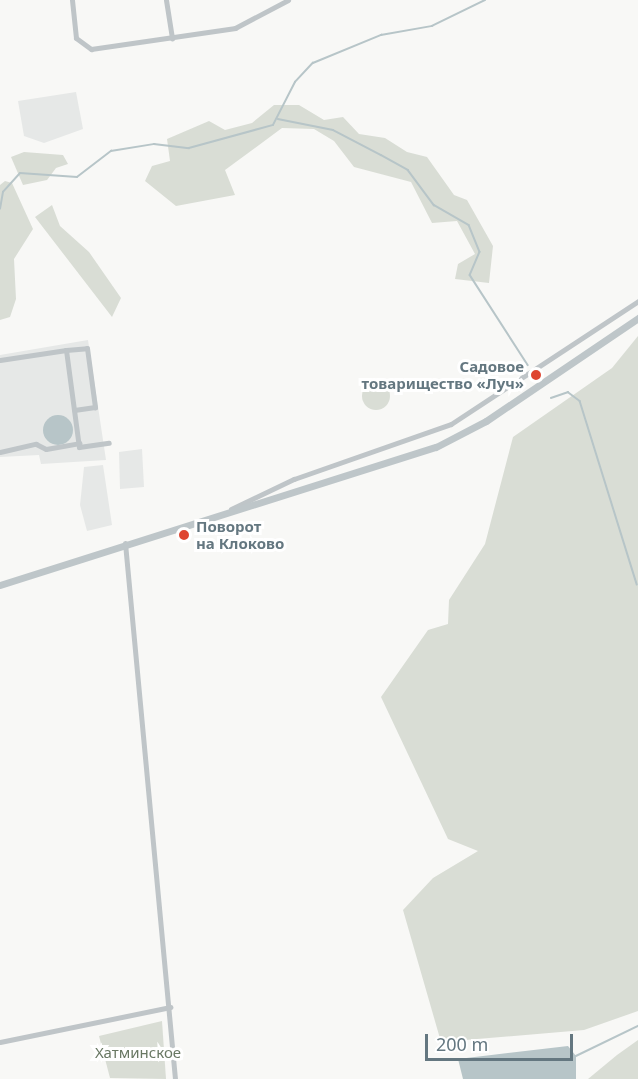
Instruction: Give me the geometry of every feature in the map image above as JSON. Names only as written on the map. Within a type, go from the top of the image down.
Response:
[{"type":"main road","points":[[0,585],[125,543],[436,447],[486,421],[638,318]]},
{"type":"street","points":[[72,0],[80,46],[91,50],[235,28],[285,1]]},
{"type":"street","points":[[166,0],[172,39]]},
{"type":"street","points":[[222,513],[294,479],[450,424],[638,301]]},
{"type":"street","points":[[0,360],[87,348],[95,407],[74,410]]},
{"type":"street","points":[[66,350],[80,447],[109,443]]},
{"type":"street","points":[[0,452],[79,443]]},
{"type":"street","points":[[125,543],[175,1079]]},
{"type":"street","points":[[0,1042],[170,1007]]},
{"type":"shaded area","points":[[76,92],[83,129],[44,143],[24,136],[18,101]]},
{"type":"shaded area","points":[[88,340],[106,460],[41,464],[39,455],[0,457],[0,355]]},
{"type":"shaded area","points":[[58,415],[69,419],[73,430],[69,441],[58,445],[47,441],[43,430],[47,419]]},
{"type":"shaded area","points":[[142,449],[144,487],[120,489],[119,452]]},
{"type":"shaded area","points":[[103,465],[112,525],[87,531],[80,505],[84,467]]},
{"type":"shaded area","points":[[568,1046],[576,1056],[576,1079],[463,1079],[458,1059]]},
{"type":"green space","points":[[274,105],[299,105],[324,120],[343,117],[359,134],[385,138],[407,152],[427,157],[454,195],[467,200],[493,246],[489,283],[455,279],[458,264],[475,254],[457,221],[432,223],[411,182],[354,167],[334,141],[314,129],[282,128],[225,170],[235,195],[176,206],[145,181],[152,166],[170,161],[167,139],[209,121],[225,130],[252,123]]},
{"type":"green space","points":[[24,152],[63,155],[68,164],[56,168],[47,180],[23,185],[11,157]]},
{"type":"green space","points":[[5,181],[12,183],[33,229],[14,259],[16,299],[10,317],[0,320],[0,185]]},
{"type":"green space","points":[[52,205],[60,226],[89,252],[121,298],[112,317],[35,217]]},
{"type":"green space","points":[[638,336],[638,1011],[584,1030],[441,1042],[403,910],[433,878],[478,851],[448,839],[381,697],[428,630],[448,624],[449,600],[485,544],[513,437],[612,368]]},
{"type":"green space","points":[[376,382],[386,386],[390,396],[386,406],[376,410],[366,406],[362,396],[366,386]]},
{"type":"green space","name":"Хатминское","points":[[162,1021],[166,1079],[110,1078],[99,1036]]},
{"type":"green space","points":[[638,1040],[638,1079],[588,1079],[617,1055]]},
{"type":"waterway","points":[[0,209],[3,192],[20,173],[77,177],[111,151],[154,144],[189,148],[273,125],[295,82],[313,63],[381,35],[432,26],[485,0]]},
{"type":"waterway","points":[[278,119],[333,130],[381,155],[408,170],[434,205],[469,225],[480,252],[470,275],[528,365]]},
{"type":"waterway","points":[[551,398],[568,392],[580,401],[637,584]]},
{"type":"waterway","points":[[576,1056],[638,1026]]},
{"type":"place","name":"Садовое товарищество «Луч»","points":[[536,375]]},
{"type":"place","name":"Поворот на Клоково","points":[[184,535]]}]
